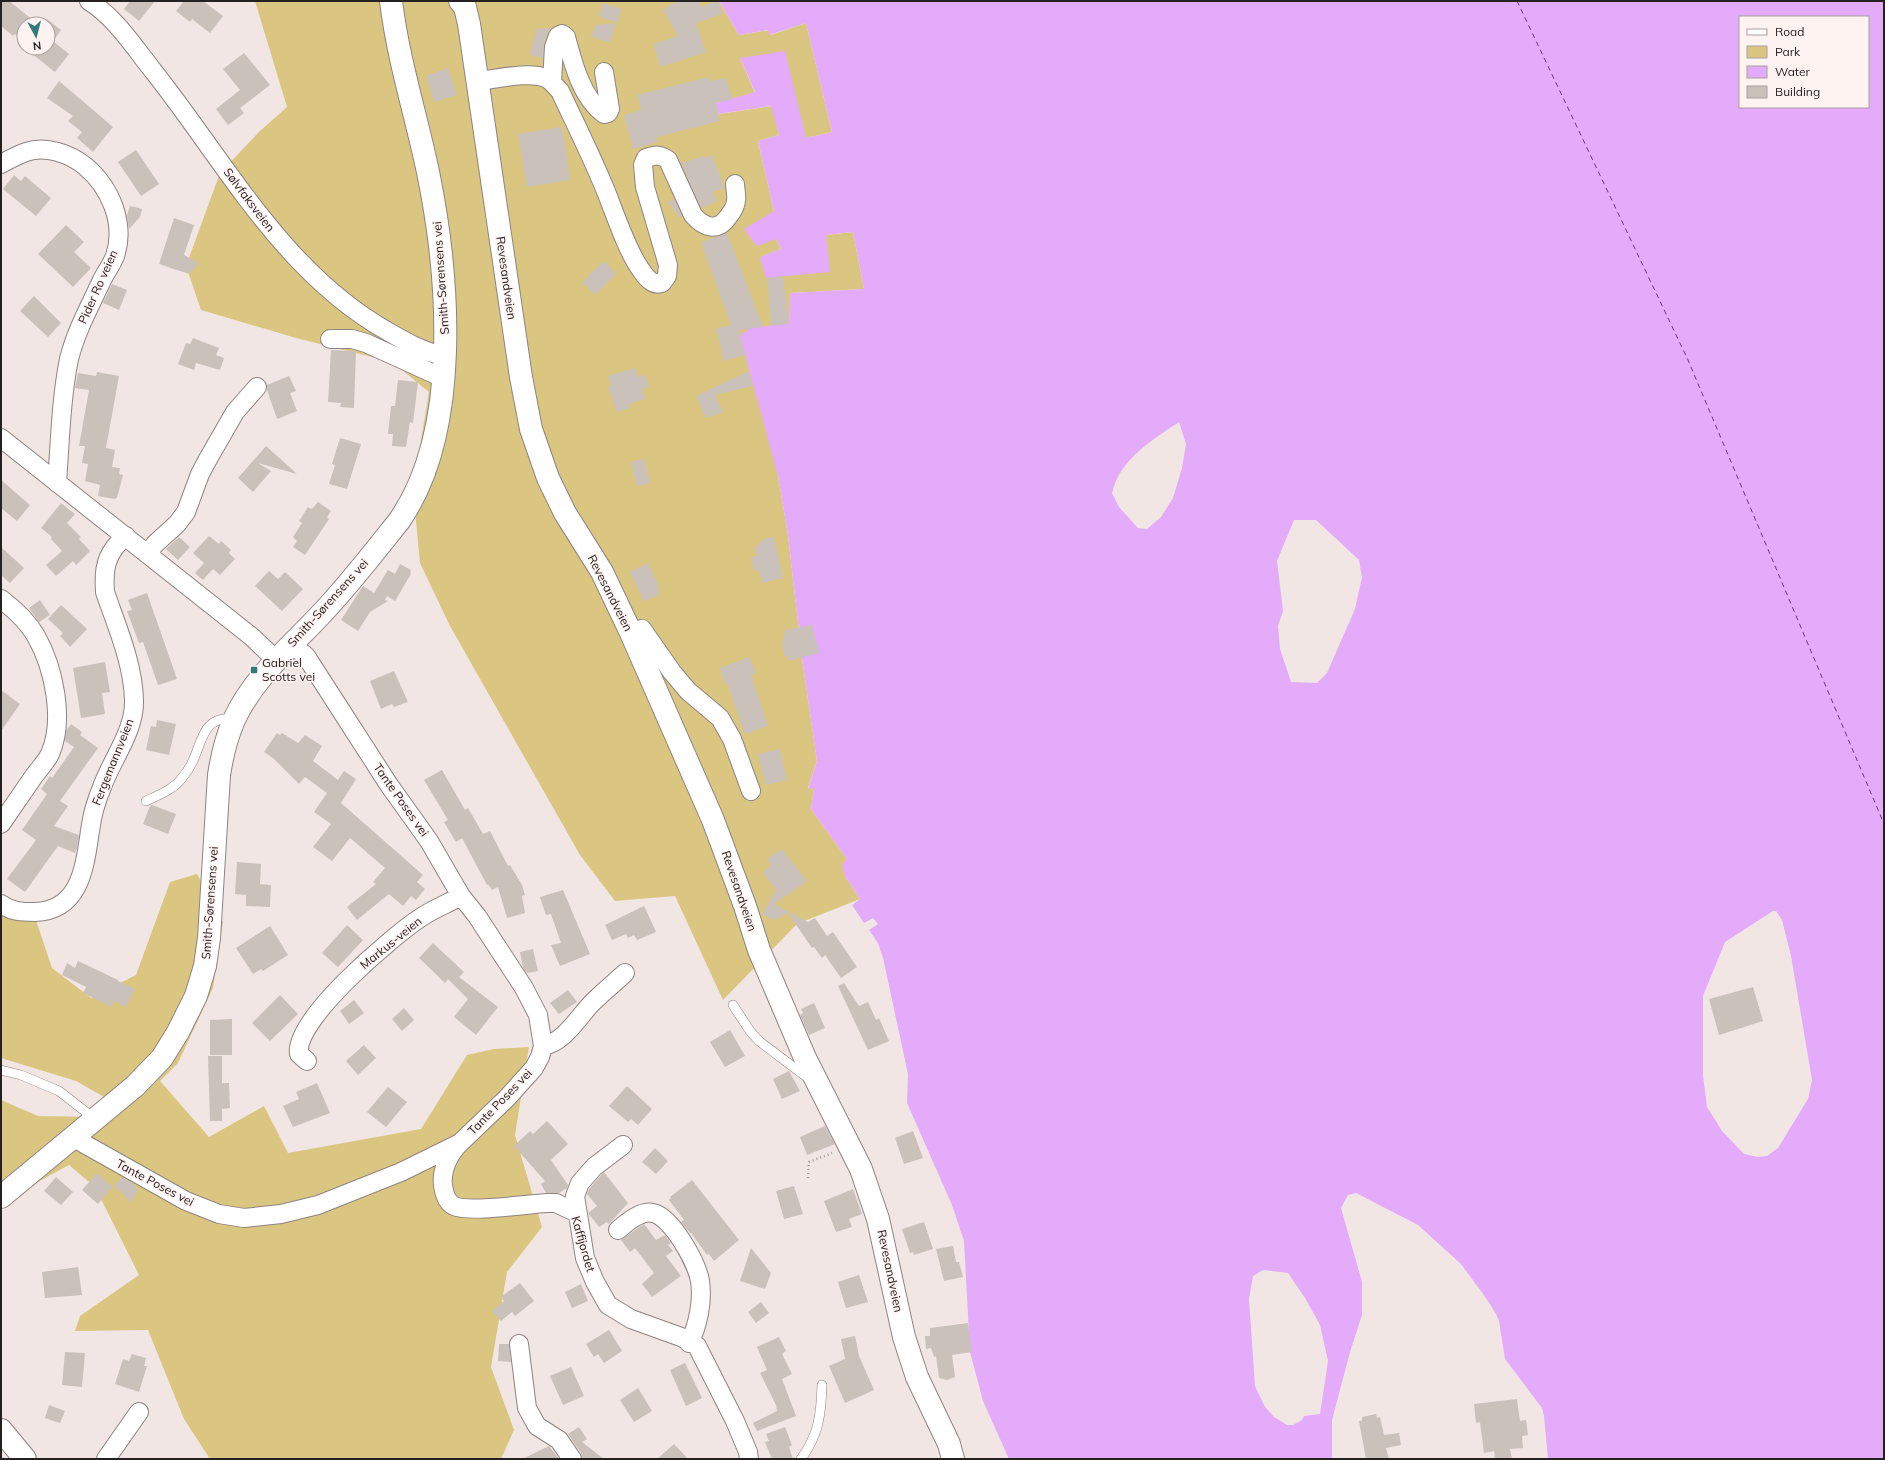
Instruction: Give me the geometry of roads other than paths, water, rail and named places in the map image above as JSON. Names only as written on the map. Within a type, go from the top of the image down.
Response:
[{"type":"main road","name":"Smith-Sørensens vei","points":[[1,1197],[135,1086],[162,1058],[178,1032],[196,996],[205,966],[209,938],[219,776],[223,753],[235,719],[250,694],[276,660],[330,604],[389,534],[407,509],[423,474],[436,428],[445,356],[446,318],[436,218],[428,172],[391,1]]},
{"type":"main road","name":"Revesandveien","points":[[460,1],[464,7],[469,24],[521,377],[531,429],[548,478],[565,513],[602,572],[630,633],[713,820],[745,906],[759,950],[805,1058],[861,1169],[878,1218],[904,1337],[917,1377],[949,1444],[953,1459]]},
{"type":"main road","points":[[1,1430],[25,1459]]},
{"type":"street","name":"Sølvfaksveien","points":[[89,1],[121,30],[167,88],[267,225],[302,265],[344,302],[372,323],[417,349],[445,356]]},
{"type":"street","points":[[552,82],[554,48],[558,36],[562,34],[566,37],[573,63],[589,98],[597,109],[604,114],[608,113],[610,109],[604,72]]},
{"type":"street","points":[[478,81],[530,75],[545,78],[552,82],[560,91],[598,172],[636,262],[652,282],[657,285],[662,283],[667,276],[668,265],[645,187],[643,165],[646,158],[658,155],[668,160],[693,215],[700,223],[710,228],[718,227],[725,222],[733,211],[736,200],[735,184]]},
{"type":"street","name":"Pider Ro veien","points":[[1,164],[27,152],[53,150],[77,160],[98,177],[111,197],[117,219],[118,240],[115,256],[77,333],[70,359],[64,400],[57,483]]},
{"type":"street","points":[[330,339],[352,339],[366,343],[443,378]]},
{"type":"street","points":[[148,554],[155,544],[177,524],[186,512],[200,474],[208,459],[235,412],[257,387]]},
{"type":"street","points":[[1,438],[252,637],[276,660]]},
{"type":"street","name":"Fergemannveien","points":[[1,904],[9,910],[21,912],[42,911],[59,906],[69,899],[78,886],[86,857],[92,817],[102,786],[131,722],[134,701],[131,675],[105,592],[104,579],[106,561],[115,547],[126,536]]},
{"type":"street","points":[[1,598],[14,609],[36,635],[45,654],[53,684],[58,717],[50,754],[1,824]]},
{"type":"street","points":[[630,633],[642,629],[672,672],[688,691],[720,718],[732,739],[751,791]]},
{"type":"street","name":"Tante Poses vei","points":[[72,1137],[186,1201],[219,1214],[244,1218],[281,1214],[318,1205],[401,1172],[460,1143],[507,1098],[534,1068],[540,1057],[543,1046],[538,1015],[524,988],[477,916],[461,896],[429,841],[389,786],[327,687],[306,656],[291,644]]},
{"type":"street","name":"Markus-veien","points":[[307,1061],[299,1054],[298,1049],[300,1041],[315,1017],[336,989],[386,944],[420,918],[461,896]]},
{"type":"street","points":[[543,1046],[551,1045],[559,1040],[593,1003],[625,973]]},
{"type":"street","name":"Kaffijordet","points":[[460,1143],[448,1159],[442,1177],[445,1197],[454,1206],[472,1208],[547,1203],[556,1204],[577,1213],[585,1258],[595,1282],[608,1305],[631,1319],[681,1337],[689,1343],[697,1346],[735,1420],[748,1452],[748,1459]]},
{"type":"street","points":[[577,1213],[575,1196],[580,1183],[594,1167],[623,1146]]},
{"type":"street","points":[[618,1230],[626,1222],[646,1213],[653,1212],[670,1225],[686,1247],[697,1271],[700,1282],[698,1315],[694,1334],[689,1343]]},
{"type":"street","points":[[519,1344],[527,1408],[537,1426],[559,1440],[572,1459]]},
{"type":"street","points":[[106,1459],[139,1412]]},
{"type":"lane","points":[[146,801],[169,790],[182,779],[191,765],[208,726],[227,718],[235,719]]},
{"type":"lane","name":"Revesandveien","points":[[733,1005],[750,1031],[759,1041],[819,1086]]},
{"type":"lane","points":[[1,1070],[21,1075],[59,1091],[95,1119]]},
{"type":"lane","points":[[801,1459],[810,1444],[820,1420],[822,1384]]},
{"type":"water","points":[[719,1],[1884,1],[1884,1459],[1548,1459],[1542,1408],[1505,1359],[1499,1321],[1486,1298],[1461,1264],[1418,1225],[1356,1193],[1348,1195],[1341,1208],[1362,1282],[1362,1315],[1350,1352],[1332,1420],[1332,1459],[1009,1459],[983,1401],[970,1352],[964,1241],[952,1205],[907,1103],[908,1074],[883,958],[878,943],[869,930],[878,924],[873,918],[864,923],[852,905],[860,899],[845,876],[842,864],[847,859],[811,809],[814,788],[808,789],[817,761],[802,658],[788,535],[778,476],[740,336],[758,321],[759,327],[789,323],[790,293],[864,289],[853,232],[826,235],[830,272],[766,278],[760,257],[781,249],[776,239],[757,246],[744,229],[774,211],[758,141],[779,135],[771,106],[718,114],[716,103],[755,92],[740,58],[785,51],[806,138],[832,132],[806,23],[769,35],[768,30],[739,35]],"holes":[[[1179,422],[1186,444],[1182,468],[1173,498],[1161,517],[1147,529],[1138,528],[1119,507],[1112,493],[1116,481],[1129,461],[1138,452]],[[1294,520],[1316,520],[1359,560],[1362,577],[1355,609],[1327,673],[1317,683],[1291,682],[1280,649],[1278,626],[1283,611],[1277,561]],[[1773,911],[1776,911],[1782,920],[1791,956],[1812,1080],[1808,1099],[1778,1148],[1767,1156],[1758,1157],[1744,1154],[1722,1131],[1707,1107],[1703,1075],[1703,996],[1725,942]],[[1263,1270],[1288,1273],[1305,1298],[1320,1325],[1328,1361],[1320,1414],[1304,1416],[1302,1420],[1293,1425],[1287,1425],[1274,1417],[1265,1407],[1255,1386],[1249,1299],[1253,1276]]]},
{"type":"place","name":"Gabriel Scotts vei","points":[[254,670]]}]
